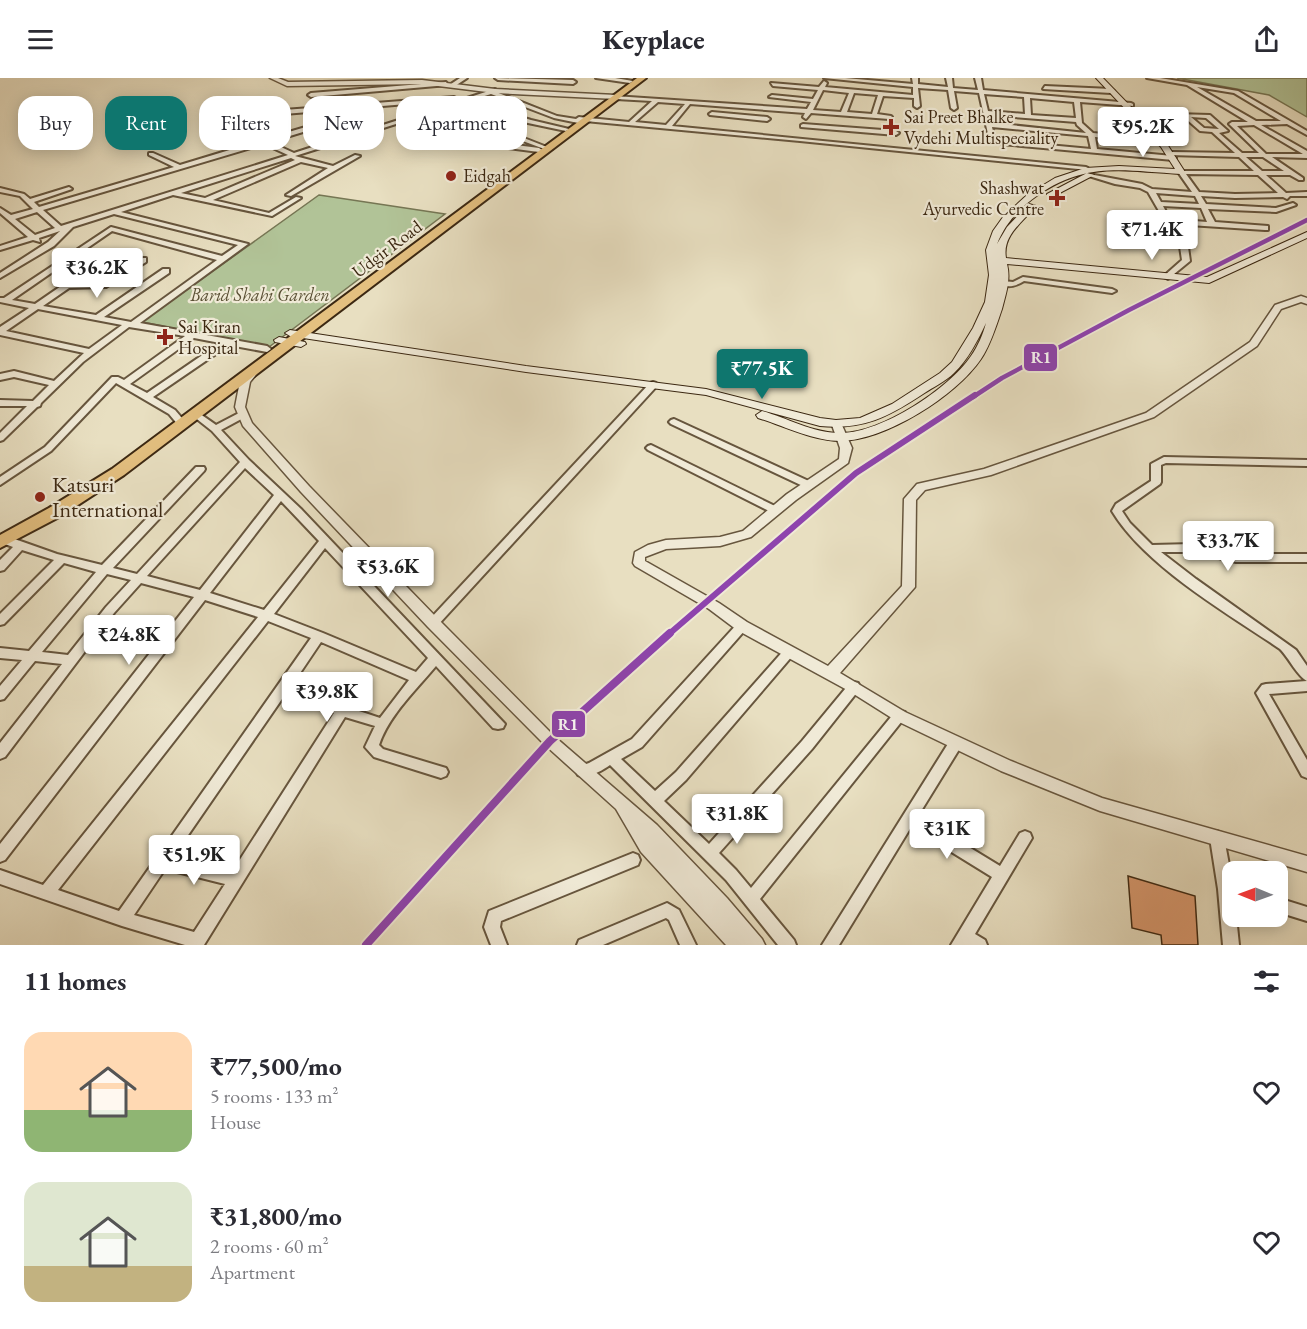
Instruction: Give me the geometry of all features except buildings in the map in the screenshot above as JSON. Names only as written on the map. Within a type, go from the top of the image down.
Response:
[{"type":"highway","name":"Udgir Road","points":[[178,420],[196,414],[255,370],[291,338],[635,79]]},
{"type":"highway","name":"Udgir Road","points":[[2,537],[55,512],[118,472],[178,420],[267,349],[291,338]]},
{"type":"main road","points":[[1099,78],[1140,115],[1172,156],[1181,172]]},
{"type":"main road","points":[[1106,78],[1162,143]]},
{"type":"main road","points":[[650,389],[706,392],[837,425],[859,424],[876,418],[951,370],[965,351],[990,302],[994,269],[990,251],[995,235],[1004,221],[1025,200],[1070,174],[1103,169],[1181,172]]},
{"type":"main road","points":[[291,338],[650,389],[708,401],[840,437],[875,432],[903,416],[958,378],[974,361],[990,328],[1003,283],[1004,260],[1000,252],[1001,244],[1032,206],[1089,172]]},
{"type":"main road","points":[[992,259],[1209,280],[1215,275],[1306,236]]},
{"type":"street","points":[[273,78],[286,84],[343,81],[449,84],[492,92],[566,94],[889,117]]},
{"type":"street","points":[[283,78],[298,84]]},
{"type":"street","points":[[311,95],[449,84],[464,78]]},
{"type":"street","points":[[498,78],[574,80],[566,94]]},
{"type":"street","points":[[599,78],[635,79]]},
{"type":"street","points":[[800,139],[809,111],[827,78],[889,81],[917,87],[1128,105]]},
{"type":"street","points":[[915,78],[917,106]]},
{"type":"street","points":[[949,78],[954,108]]},
{"type":"street","points":[[978,78],[992,142],[990,158]]},
{"type":"street","points":[[1043,78],[1047,98]]},
{"type":"street","points":[[1150,78],[1236,92],[1307,133]]},
{"type":"street","points":[[773,84],[916,97]]},
{"type":"street","points":[[1188,84],[1307,155]]},
{"type":"street","points":[[1046,88],[1111,91]]},
{"type":"street","points":[[351,92],[352,96]]},
{"type":"street","points":[[479,96],[492,92],[500,96]]},
{"type":"street","points":[[843,114],[852,92]]},
{"type":"street","points":[[874,116],[881,94]]},
{"type":"street","points":[[1027,96],[1028,116]]},
{"type":"street","points":[[772,97],[814,101]]},
{"type":"street","points":[[631,123],[657,100]]},
{"type":"street","points":[[1077,100],[1078,124],[1089,129],[1094,152]]},
{"type":"street","points":[[668,127],[689,102]]},
{"type":"street","points":[[701,130],[719,104]]},
{"type":"street","points":[[527,107],[578,122]]},
{"type":"street","points":[[762,135],[770,108]]},
{"type":"street","points":[[527,115],[538,111]]},
{"type":"street","points":[[986,113],[1078,120]]},
{"type":"street","points":[[712,114],[767,119]]},
{"type":"street","points":[[1140,115],[1208,116],[1225,130],[1202,130],[1186,116]]},
{"type":"street","points":[[532,128],[555,117]]},
{"type":"street","points":[[732,132],[740,117]]},
{"type":"street","points":[[527,120],[542,124],[631,123],[1031,162],[1089,172],[1115,182],[1142,186],[1151,191],[1197,194],[1307,194]]},
{"type":"street","points":[[1288,122],[1232,124],[1264,155],[1301,179]]},
{"type":"street","points":[[989,125],[1162,143]]},
{"type":"street","points":[[803,126],[896,133]]},
{"type":"street","points":[[1158,204],[1276,210],[1294,206],[1262,173],[1214,131]]},
{"type":"street","points":[[1031,162],[1032,138]]},
{"type":"street","points":[[527,142],[544,149]]},
{"type":"street","points":[[992,142],[1094,152],[1172,156],[1307,155]]},
{"type":"street","points":[[527,147],[544,149]]},
{"type":"street","points":[[0,221],[237,150]]},
{"type":"street","points":[[279,150],[300,160],[342,170]]},
{"type":"street","points":[[0,248],[309,150]]},
{"type":"street","points":[[152,154],[179,167]]},
{"type":"street","points":[[172,193],[270,215],[301,198],[286,195],[357,156]]},
{"type":"street","points":[[205,201],[300,160]]},
{"type":"street","points":[[1181,172],[1292,173]]},
{"type":"street","points":[[1181,172],[1197,194],[1212,224]]},
{"type":"street","points":[[28,201],[69,189]]},
{"type":"street","points":[[0,190],[18,194],[59,228]]},
{"type":"street","points":[[1151,191],[1168,221],[1183,240],[1186,261],[1168,277]]},
{"type":"street","points":[[0,210],[34,236],[45,248]]},
{"type":"street","points":[[0,438],[90,352],[244,244],[112,212]]},
{"type":"street","points":[[1168,221],[1265,228]]},
{"type":"street","points":[[81,222],[223,259]]},
{"type":"street","points":[[0,276],[45,248],[71,225]]},
{"type":"street","points":[[2,300],[111,229]]},
{"type":"street","points":[[0,332],[67,286],[106,284],[143,260]]},
{"type":"street","points":[[97,318],[166,271]]},
{"type":"street","points":[[1003,283],[1014,284],[1020,279],[1026,279],[1112,291]]},
{"type":"street","points":[[830,674],[908,587],[910,499],[921,487],[987,472],[1150,415],[1254,344],[1278,307],[1300,299],[1307,301]]},
{"type":"street","points":[[2,300],[267,349]]},
{"type":"street","points":[[0,332],[90,352]]},
{"type":"street","points":[[124,384],[191,336]]},
{"type":"street","points":[[146,398],[226,343]]},
{"type":"street","points":[[255,370],[245,381],[240,407],[246,424],[433,623],[550,741],[651,830],[756,945]]},
{"type":"street","points":[[0,377],[14,374],[57,384]]},
{"type":"street","points":[[2,480],[48,449],[116,379],[178,420]]},
{"type":"street","points":[[433,623],[650,389]]},
{"type":"street","points":[[0,403],[37,404]]},
{"type":"street","points":[[196,414],[215,429],[325,541],[498,724]]},
{"type":"street","points":[[215,429],[242,415]]},
{"type":"street","points":[[674,422],[809,485]]},
{"type":"street","points":[[837,425],[846,448],[844,461],[775,510],[749,534],[725,542],[653,546],[639,555],[639,563],[654,574],[714,606],[742,626],[854,687],[900,716],[956,742],[1100,804],[1307,864]]},
{"type":"street","points":[[651,448],[775,510]]},
{"type":"street","points":[[1307,463],[1191,459],[1158,461],[1156,482],[1120,506],[1117,511],[1123,524],[1150,549],[1292,652],[1307,676]]},
{"type":"street","points":[[0,753],[110,610],[245,462]]},
{"type":"street","points":[[0,695],[104,570],[200,470]]},
{"type":"street","points":[[0,855],[280,495]]},
{"type":"street","points":[[2,537],[20,546],[137,579],[202,594],[265,615],[419,679]]},
{"type":"street","points":[[47,892],[325,541]]},
{"type":"street","points":[[0,567],[20,546]]},
{"type":"street","points":[[1150,549],[1193,548],[1236,558],[1307,558]]},
{"type":"street","points":[[0,621],[4,610],[63,558]]},
{"type":"street","points":[[584,771],[637,743],[742,626]]},
{"type":"street","points":[[122,919],[318,636]]},
{"type":"street","points":[[655,800],[681,776],[789,652]]},
{"type":"street","points":[[0,653],[71,660]]},
{"type":"street","points":[[435,658],[383,724],[373,739],[372,747],[379,753],[441,772]]},
{"type":"street","points":[[1307,686],[1266,689],[1262,693],[1307,772]]},
{"type":"street","points":[[709,854],[807,745],[854,687]]},
{"type":"street","points":[[280,690],[383,724]]},
{"type":"street","points":[[0,877],[196,943],[341,712]]},
{"type":"street","points":[[752,898],[900,716]]},
{"type":"street","points":[[830,945],[956,742]]},
{"type":"street","points":[[611,758],[752,898],[788,945]]},
{"type":"street","points":[[617,798],[647,847],[738,945]]},
{"type":"street","points":[[909,818],[1002,875]]},
{"type":"street","points":[[979,945],[962,940],[1025,838]]},
{"type":"street","points":[[1217,838],[1222,861]]},
{"type":"street","points":[[499,945],[492,927],[494,916],[633,860]]},
{"type":"street","points":[[161,861],[235,880]]},
{"type":"street","points":[[1288,908],[1307,914]]},
{"type":"street","points":[[585,945],[667,910],[674,915],[688,945]]},
{"type":"street","points":[[1230,927],[1231,945]]},
{"type":"green space","points":[[1177,78],[1307,78],[1307,117],[1269,95]]},
{"type":"green space","name":"Barid Shahi Garden","points":[[319,195],[445,214],[269,347],[142,322]]},
{"type":"transit line","name":"R1","points":[[366,945],[550,741],[621,675],[856,473],[1002,378],[1129,310],[1307,220]]},
{"type":"place","name":"Sai Preet Bhalke Vydehi Multispeciality","points":[[891,127]]},
{"type":"place","name":"Eidgah","points":[[451,176]]},
{"type":"place","name":"Shashwat Ayurvedic Centre","points":[[1057,198]]},
{"type":"place","name":"Sai Kiran Hospital","points":[[165,337]]},
{"type":"place","name":"Katsuri International","points":[[40,497]]}]
